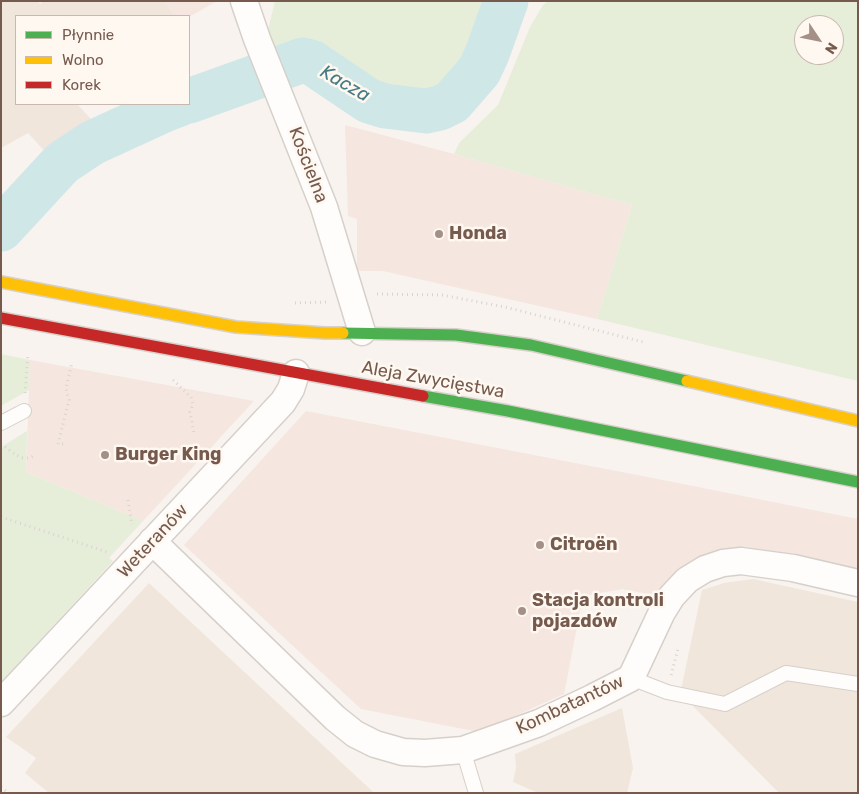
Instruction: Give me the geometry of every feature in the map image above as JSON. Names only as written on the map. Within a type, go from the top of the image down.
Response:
[{"type":"main road","name":"Aleja Zwycięstwa","points":[[1,282],[236,327],[325,333],[362,332],[456,335],[530,346],[858,421]]},
{"type":"main road","name":"Aleja Zwycięstwa","points":[[1,318],[296,374],[508,411],[858,482]]},
{"type":"street","name":"Kościelna","points":[[244,1],[257,39],[324,207],[362,332]]},
{"type":"street","name":"Weteranów","points":[[1,703],[134,560],[142,534],[283,402],[291,389],[296,374]]},
{"type":"street","name":"Kombatantów","points":[[142,534],[335,718],[355,734],[375,744],[403,752],[425,753],[464,750],[539,723],[630,678],[662,612],[672,596],[687,580],[705,568],[741,561],[793,568],[858,583]]},
{"type":"lane","points":[[1,423],[24,410]]},
{"type":"lane","points":[[630,678],[667,692],[725,704],[786,673],[858,684]]},
{"type":"lane","points":[[464,750],[476,793]]},
{"type":"path","points":[[374,294],[442,295],[505,307],[645,342]]},
{"type":"path","points":[[24,410],[28,354]]},
{"type":"path","points":[[63,444],[58,444],[69,400],[66,389],[72,362]]},
{"type":"path","points":[[173,380],[191,398],[193,404],[190,412],[194,433]]},
{"type":"path","points":[[1,444],[22,458],[29,459],[35,455]]},
{"type":"path","points":[[128,500],[142,534]]},
{"type":"path","points":[[1,518],[134,560]]},
{"type":"path","points":[[667,692],[678,648]]},
{"type":"path","points":[[1,787],[8,793]]},
{"type":"shaded area","points":[[1,1],[38,1],[40,4],[43,1],[166,1],[173,15],[15,15],[15,105],[78,105],[91,119],[50,157],[28,133],[1,148]]},
{"type":"shaded area","points":[[166,1],[217,1],[190,16],[173,15]]},
{"type":"shaded area","points":[[345,125],[632,205],[597,319],[383,271],[357,271],[357,219],[348,216]]},
{"type":"shaded area","points":[[30,360],[254,401],[143,521],[26,472]]},
{"type":"shaded area","points":[[306,411],[858,519],[858,570],[748,548],[728,550],[659,596],[622,589],[583,596],[564,694],[479,732],[361,709],[184,545]]},
{"type":"shaded area","points":[[753,579],[858,602],[858,793],[779,793],[688,701],[679,699],[702,590],[724,583]]},
{"type":"shaded area","points":[[149,583],[375,793],[49,793],[25,773],[36,758],[6,737]]},
{"type":"shaded area","points":[[622,708],[633,768],[627,793],[538,793],[513,782],[516,768],[515,754]]},
{"type":"green space","points":[[275,1],[498,1],[467,69],[455,85],[451,97],[439,102],[412,105],[369,97],[341,78],[319,57],[301,52],[278,60],[267,34]]},
{"type":"green space","points":[[548,1],[858,1],[858,381],[597,319],[632,205],[454,154],[459,143],[498,105],[530,27],[543,5]]},
{"type":"green space","points":[[1,354],[30,360],[29,390],[1,406]]},
{"type":"green space","points":[[27,431],[26,472],[143,521],[109,558],[113,561],[1,682],[1,447]]},
{"type":"waterway","name":"Kacza","points":[[190,101],[303,60],[311,62],[369,101],[385,106],[426,111],[440,108],[452,102],[479,71],[506,1]]},
{"type":"waterway","name":"Kacza","points":[[1,229],[62,163],[92,143],[177,105]]},
{"type":"traffic: fast","points":[[343,333],[456,335],[531,345],[687,381]]},
{"type":"traffic: fast","points":[[423,396],[508,411],[858,482]]},
{"type":"traffic: slow","points":[[1,282],[236,327],[343,333]]},
{"type":"traffic: slow","points":[[687,381],[858,421]]},
{"type":"traffic: jam","points":[[1,318],[423,396]]},
{"type":"place","name":"Honda","points":[[439,234]]},
{"type":"place","name":"Burger King","points":[[105,455]]},
{"type":"place","name":"Citroën","points":[[540,545]]},
{"type":"place","name":"Stacja kontroli pojazdów","points":[[522,611]]}]
